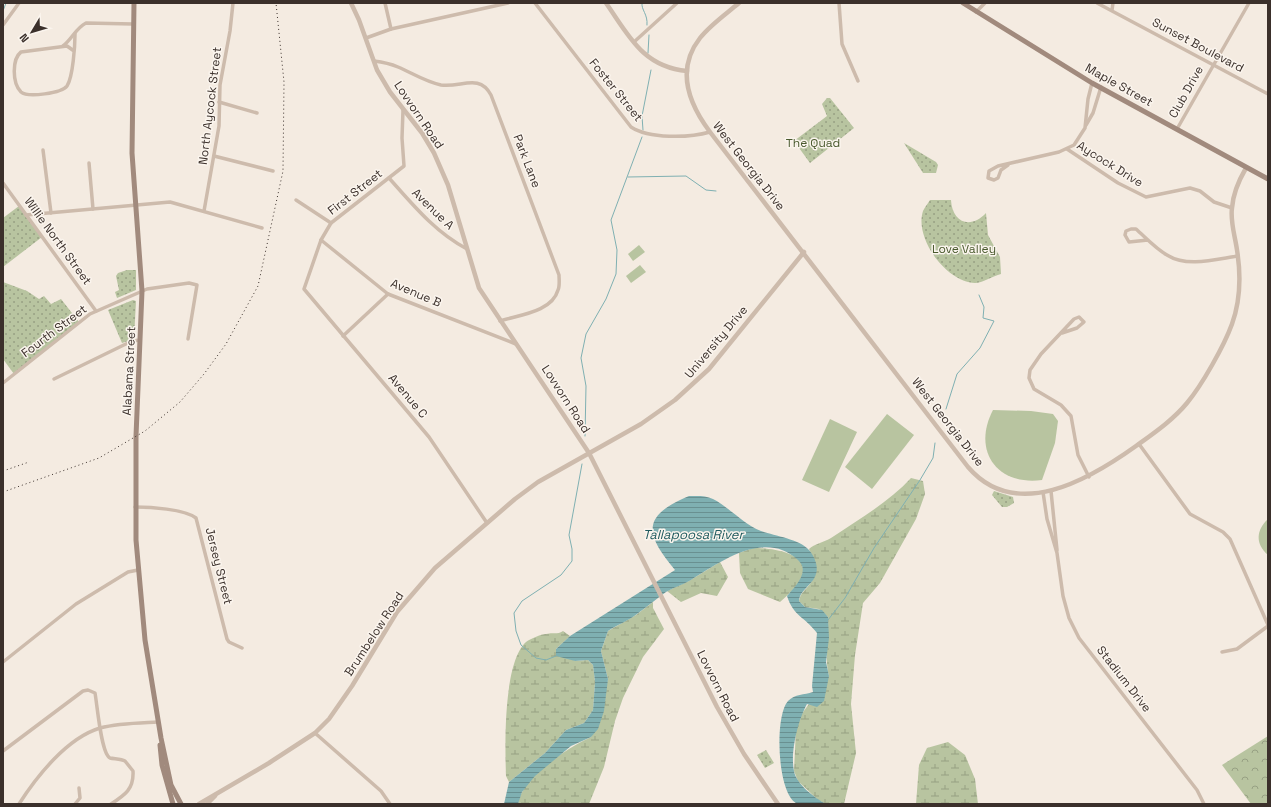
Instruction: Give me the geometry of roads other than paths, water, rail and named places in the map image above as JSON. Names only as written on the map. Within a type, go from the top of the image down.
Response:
[{"type":"main road","name":"Alabama Street","points":[[134,3],[132,153],[142,291],[135,507],[138,570],[146,645],[158,722],[171,785],[181,804]]},
{"type":"main road","name":"Maple Street","points":[[963,3],[1100,88],[1268,179]]},
{"type":"main road","name":"Alabama Street","points":[[161,738],[162,764],[173,804]]},
{"type":"street","points":[[3,25],[19,3]]},
{"type":"street","name":"North Aycock Street","points":[[204,211],[219,126],[220,85],[230,31],[233,3]]},
{"type":"street","name":"Lovvorn Road","points":[[351,3],[374,61],[390,92],[422,132],[434,152],[448,186],[479,288],[589,453],[665,605],[731,732],[778,804]]},
{"type":"street","points":[[385,3],[391,29]]},
{"type":"street","points":[[366,38],[391,29],[508,3]]},
{"type":"street","name":"Foster Street","points":[[535,3],[631,127],[647,134],[681,135],[710,132]]},
{"type":"street","points":[[606,3],[634,42],[647,57],[669,69],[687,71]]},
{"type":"street","points":[[634,42],[677,3]]},
{"type":"street","name":"West Georgia Drive","points":[[739,3],[699,40],[690,56],[687,71],[688,91],[691,102],[710,132],[974,473],[990,485],[1003,490],[1018,493],[1051,491],[1089,477],[1162,427],[1187,403],[1221,347],[1231,326],[1239,295],[1240,274],[1232,208],[1235,191],[1246,168]]},
{"type":"street","points":[[839,3],[842,44],[858,81]]},
{"type":"street","points":[[976,12],[984,3]]},
{"type":"street","name":"Sunset Boulevard","points":[[1097,3],[1268,94]]},
{"type":"street","points":[[1112,10],[1113,3]]},
{"type":"street","name":"Club Drive","points":[[1177,129],[1249,3]]},
{"type":"street","points":[[62,46],[75,34],[80,26],[86,23],[134,24]]},
{"type":"street","points":[[74,50],[70,47],[62,46],[24,50],[18,54],[14,63],[16,83],[21,92],[26,95],[59,91],[69,84],[74,50],[75,34]]},
{"type":"street","name":"Park Lane","points":[[374,61],[398,67],[410,74],[442,85],[479,83],[486,86],[491,95],[559,275],[558,290],[552,302],[545,307],[500,321]]},
{"type":"street","points":[[1085,128],[1088,99],[1092,83]]},
{"type":"street","points":[[1008,165],[1002,169],[998,178],[994,180],[988,178],[987,174],[992,168],[1067,149],[1074,145],[1093,113],[1100,88]]},
{"type":"street","points":[[219,102],[257,113]]},
{"type":"street","name":"First Street","points":[[304,289],[322,240],[331,223],[404,166],[402,121],[404,110]]},
{"type":"street","name":"Aycock Drive","points":[[1067,149],[1118,183],[1146,197],[1190,188],[1200,191],[1214,202],[1232,208]]},
{"type":"street","points":[[43,150],[51,213]]},
{"type":"street","points":[[214,156],[273,171]]},
{"type":"street","points":[[89,164],[93,209]]},
{"type":"street","name":"Avenue A","points":[[388,178],[429,222],[453,241],[468,249]]},
{"type":"street","name":"Willie North Street","points":[[3,183],[96,311]]},
{"type":"street","points":[[296,200],[331,223]]},
{"type":"street","points":[[26,215],[170,202],[262,228]]},
{"type":"street","points":[[1148,240],[1129,242],[1125,235],[1126,231],[1136,229],[1168,256],[1182,260],[1200,261],[1238,256]]},
{"type":"street","name":"Avenue B","points":[[322,240],[388,294],[516,344]]},
{"type":"street","name":"University Drive","points":[[589,453],[654,416],[691,387],[709,369],[804,252]]},
{"type":"street","name":"Fourth Street","points":[[3,383],[78,322],[96,311],[142,291],[169,285],[189,283],[197,285],[188,339]]},
{"type":"street","name":"Avenue C","points":[[304,289],[429,437],[487,523]]},
{"type":"street","points":[[343,336],[388,294]]},
{"type":"street","points":[[1062,333],[1080,327],[1084,322],[1079,317],[1074,319],[1041,354],[1029,373],[1029,378],[1034,389],[1060,405],[1069,414],[1074,426],[1078,455],[1089,477]]},
{"type":"street","points":[[54,379],[132,341],[140,340]]},
{"type":"street","points":[[1139,444],[1190,514],[1223,532],[1230,539],[1268,626],[1237,649],[1222,652]]},
{"type":"street","name":"Brumbelow Road","points":[[207,804],[215,796],[315,733],[329,719],[352,686],[397,612],[435,568],[487,523],[538,482],[589,453]]},
{"type":"street","name":"Stadium Drive","points":[[1051,491],[1057,553],[1067,611],[1079,638],[1197,790],[1204,804]]},
{"type":"street","name":"Stadium Drive","points":[[1043,492],[1057,553]]},
{"type":"street","name":"Jersey Street","points":[[135,507],[191,514],[196,518],[227,639],[229,642],[242,648]]},
{"type":"street","points":[[3,662],[76,604],[128,572],[138,570]]},
{"type":"street","points":[[3,751],[83,691],[88,690],[95,692],[102,743],[106,753],[110,758],[126,761],[133,771],[131,789],[124,796],[111,804]]},
{"type":"street","points":[[19,804],[31,785],[73,742],[88,732],[101,728],[158,722]]},
{"type":"street","points":[[315,733],[381,792],[390,804]]},
{"type":"street","points":[[76,804],[80,798],[79,788]]},
{"type":"street","name":"Brumbelow Road","points":[[199,804],[215,796]]},
{"type":"water","name":"Tallapoosa River","points":[[689,496],[704,496],[713,499],[725,506],[754,528],[766,533],[793,540],[805,546],[814,558],[817,570],[816,575],[800,596],[799,601],[805,607],[822,610],[828,617],[829,638],[826,662],[829,676],[824,701],[817,707],[807,704],[804,711],[798,727],[794,746],[793,764],[795,776],[802,786],[826,804],[801,805],[791,798],[782,772],[780,756],[779,738],[781,722],[784,709],[788,701],[797,696],[813,692],[812,686],[817,633],[796,612],[787,596],[800,579],[803,569],[802,565],[798,560],[785,551],[771,548],[757,548],[729,558],[688,582],[666,592],[634,616],[608,631],[601,651],[608,679],[604,711],[598,729],[591,737],[571,746],[535,776],[522,792],[518,804],[504,804],[509,782],[545,753],[566,730],[584,723],[593,710],[595,682],[593,665],[588,660],[575,661],[556,656],[556,649],[570,636],[675,570],[658,546],[654,536],[653,527],[656,519],[662,511],[673,503]]},
{"type":"waterway","points":[[3,11],[6,3]]},
{"type":"waterway","points":[[642,3],[647,25]]},
{"type":"waterway","points":[[648,53],[649,35]]},
{"type":"waterway","points":[[643,130],[642,116],[651,70]]},
{"type":"waterway","points":[[585,436],[586,386],[581,358],[586,334],[606,299],[616,274],[617,250],[611,220],[642,137]]},
{"type":"waterway","points":[[628,177],[686,176],[706,190],[716,191]]},
{"type":"waterway","points":[[946,409],[957,374],[980,348],[994,321],[983,318],[984,307],[979,295]]},
{"type":"waterway","points":[[828,620],[845,598],[874,548],[920,480],[933,458],[935,443]]},
{"type":"waterway","points":[[556,656],[546,660],[536,658],[521,645],[516,631],[514,613],[522,601],[561,575],[572,561],[572,549],[569,535],[582,464]]},
{"type":"railway","points":[[3,492],[99,458],[145,431],[180,402],[204,374],[226,344],[258,286],[283,171],[284,82],[276,3]]},
{"type":"railway","points":[[3,471],[29,462]]},
{"type":"park label","name":"The Quad","points":[[813,143]]},
{"type":"park label","name":"Love Valley","points":[[964,249]]}]
